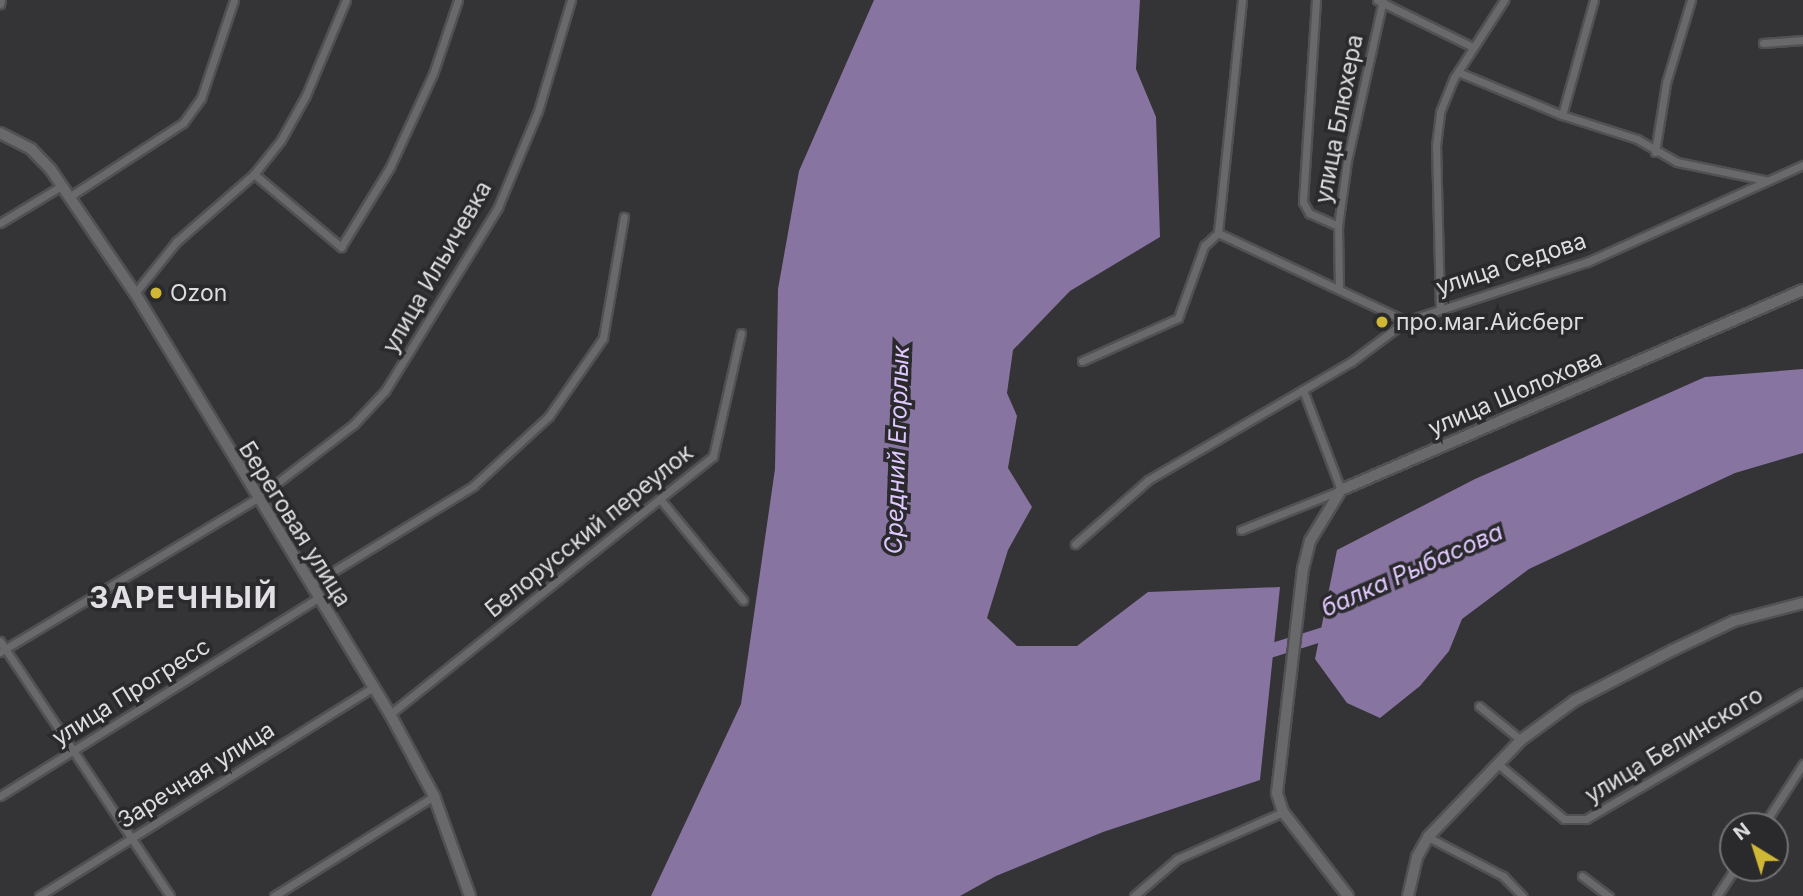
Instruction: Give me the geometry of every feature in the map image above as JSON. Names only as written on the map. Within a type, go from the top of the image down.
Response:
[{"type":"main road","name":"Береговая улица","points":[[0,133],[31,149],[69,197],[135,293],[256,499],[390,714],[434,796],[470,896]]},
{"type":"main road","name":"улица Шолохова","points":[[1341,490],[1803,290]]},
{"type":"main road","points":[[1341,490],[1311,541],[1303,569],[1277,793],[1283,812],[1348,896]]},
{"type":"main road","points":[[1408,896],[1417,857],[1428,837],[1521,740],[1574,701],[1672,650],[1734,621],[1802,606]]},
{"type":"street","points":[[69,197],[149,149],[183,122],[201,97],[234,0]]},
{"type":"street","points":[[135,293],[176,242],[254,174],[281,139],[306,95],[346,0]]},
{"type":"street","points":[[254,174],[341,247],[390,167],[433,74],[458,0]]},
{"type":"street","name":"улица Ильичевка","points":[[3,651],[256,499],[354,424],[385,391],[498,207],[538,111],[571,0]]},
{"type":"street","points":[[1082,362],[1178,318],[1204,246],[1218,233],[1242,0]]},
{"type":"street","points":[[1316,0],[1303,202],[1309,213],[1338,226]]},
{"type":"street","points":[[1440,307],[1436,146],[1440,112],[1458,72],[1504,0]]},
{"type":"street","points":[[1562,115],[1594,0]]},
{"type":"street","points":[[1655,152],[1666,83],[1691,0]]},
{"type":"street","points":[[1381,1],[1473,47]]},
{"type":"street","name":"улица Блюхера","points":[[1339,289],[1338,226],[1347,160],[1381,1]]},
{"type":"street","points":[[1763,43],[1803,40]]},
{"type":"street","points":[[1458,72],[1562,115],[1637,139],[1676,162],[1767,181]]},
{"type":"street","name":"улица Седова","points":[[1075,544],[1148,480],[1352,362],[1406,321],[1440,307],[1500,292],[1587,262],[1803,165]]},
{"type":"street","points":[[0,223],[61,186]]},
{"type":"street","points":[[311,585],[473,486],[549,416],[603,338],[624,217]]},
{"type":"street","points":[[1218,233],[1406,321]]},
{"type":"street","name":"Белорусский переулок","points":[[390,714],[713,456],[741,334]]},
{"type":"street","points":[[1303,390],[1341,490]]},
{"type":"street","name":"улица Шолохова","points":[[1241,530],[1341,490]]},
{"type":"street","points":[[660,499],[743,600]]},
{"type":"street","name":"улица Прогресс","points":[[0,796],[318,598]]},
{"type":"street","points":[[0,641],[3,651],[74,751],[170,896]]},
{"type":"street","name":"Заречная улица","points":[[40,896],[373,687]]},
{"type":"street","name":"улица Белинского","points":[[1498,764],[1564,819],[1586,819],[1803,691]]},
{"type":"street","points":[[1479,706],[1521,740]]},
{"type":"street","points":[[1772,812],[1803,764]]},
{"type":"street","points":[[274,896],[434,796]]},
{"type":"street","points":[[1137,895],[1177,859],[1283,812]]},
{"type":"street","points":[[1428,837],[1503,876],[1522,896]]},
{"type":"street","points":[[1582,876],[1609,896]]},
{"type":"water","name":"Средний Егорлык","points":[[874,0],[1140,0],[1136,69],[1156,117],[1160,237],[1070,291],[1013,350],[1007,393],[1017,416],[1008,468],[1032,507],[1008,550],[987,618],[1017,646],[1077,646],[1148,592],[1280,587],[1260,780],[1103,832],[996,876],[960,896],[651,896],[741,704],[775,469],[778,289],[799,171]]},
{"type":"water","points":[[1803,369],[1803,453],[1735,473],[1529,569],[1462,619],[1449,651],[1420,686],[1380,718],[1347,703],[1315,659],[1337,550],[1475,479],[1705,377]]},
{"type":"waterway","name":"балка Рыбасова","points":[[1257,655],[1337,630]]},
{"type":"place","name":"Ozon","points":[[156,293]]},
{"type":"place","name":"про.маг.Айсберг","points":[[1382,322]]},
{"type":"district","name":"ЗАРЕЧНЫЙ","points":[[184,597]]}]
